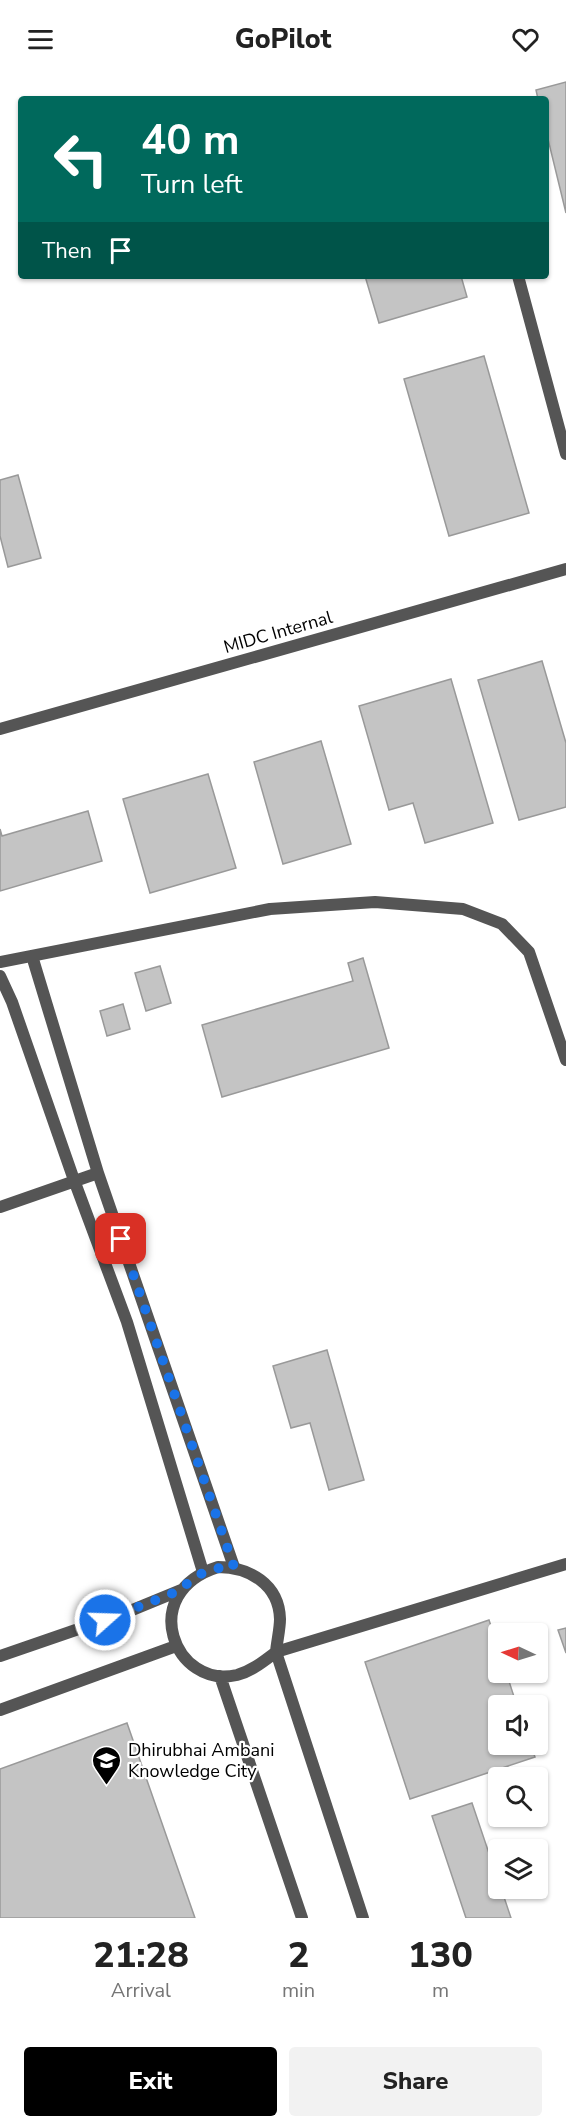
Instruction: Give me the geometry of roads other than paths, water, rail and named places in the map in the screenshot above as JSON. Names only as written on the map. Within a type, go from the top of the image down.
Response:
[{"type":"street","points":[[519,279],[566,454]]},
{"type":"street","name":"MIDC Internal","points":[[0,729],[566,569]]},
{"type":"street","points":[[0,962],[270,909],[375,902],[463,909],[502,924],[529,952],[566,1060]]},
{"type":"street","points":[[32,956],[98,1173],[234,1567]]},
{"type":"street","points":[[0,976],[12,1002],[74,1180],[127,1322],[203,1572]]},
{"type":"street","points":[[0,1207],[98,1173]]},
{"type":"street","points":[[363,1918],[276,1652],[280,1617],[275,1600],[266,1584],[251,1573],[234,1567],[218,1567],[203,1572],[189,1581],[174,1602],[171,1617],[172,1632],[177,1646],[187,1661],[202,1671],[220,1676],[235,1676],[249,1671],[276,1652],[566,1564]]},
{"type":"street","points":[[0,1656],[125,1613],[181,1590]]},
{"type":"street","points":[[0,1710],[177,1646]]},
{"type":"street","points":[[220,1676],[302,1918]]},
{"type":"place","name":"Dhirubhai Ambani Knowledge City","points":[[107,1786]]}]
